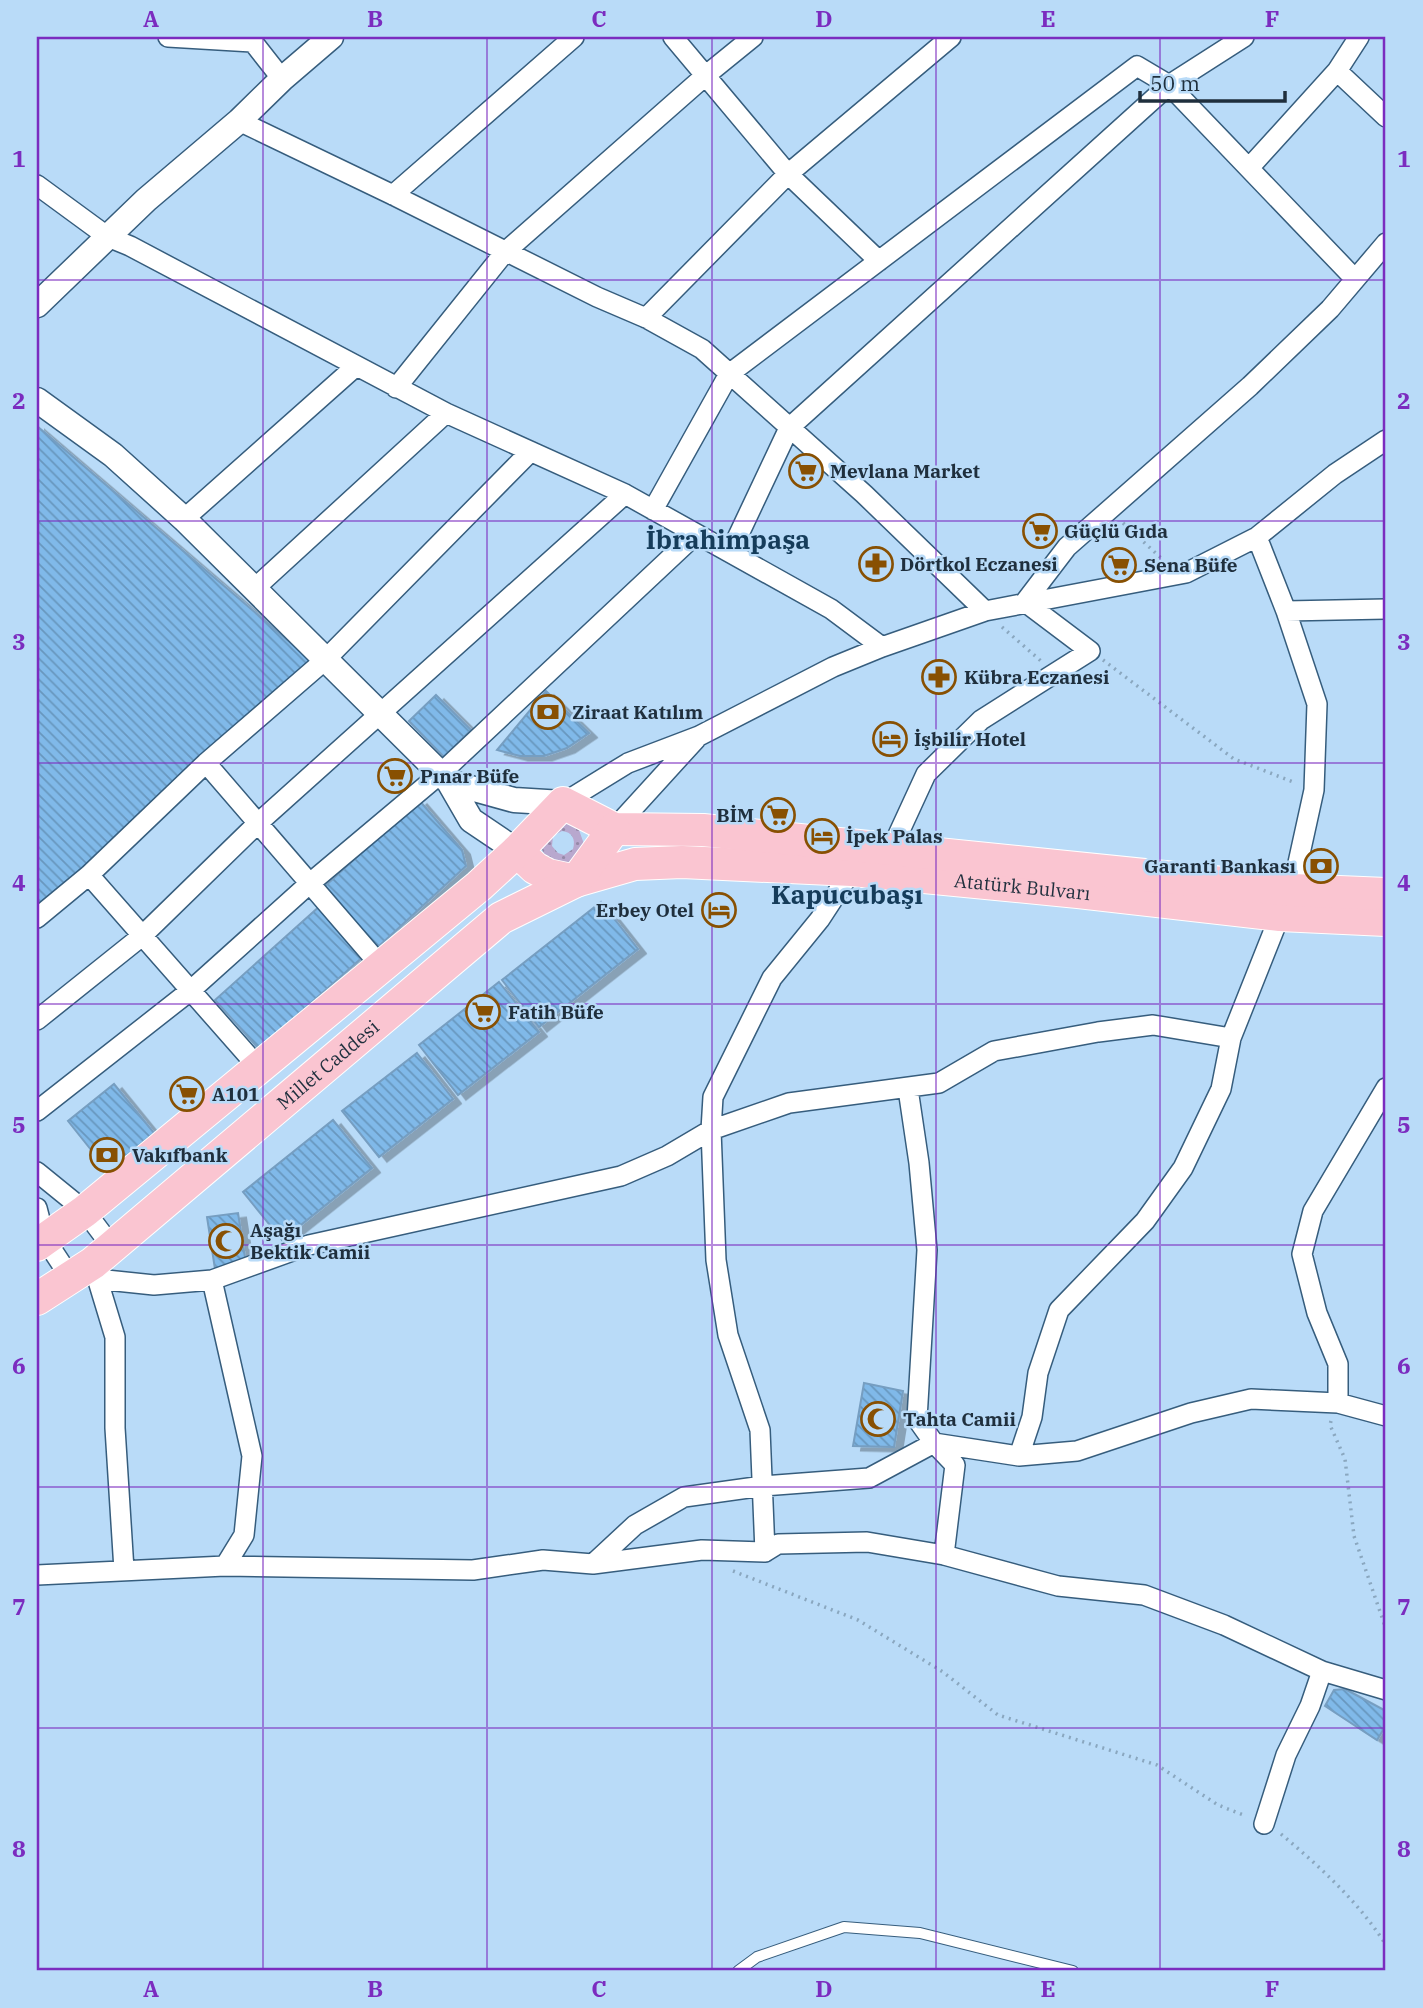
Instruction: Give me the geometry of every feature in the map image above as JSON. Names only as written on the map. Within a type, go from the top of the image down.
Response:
[{"type":"main road","points":[[41,1242],[85,1210],[479,886],[563,803],[614,829]]},
{"type":"main road","name":"Atatürk Bulvarı","points":[[614,829],[704,830],[891,850],[1386,914]]},
{"type":"main road","name":"Millet Caddesi","points":[[37,1299],[93,1267],[501,918],[576,881],[614,829]]},
{"type":"main road","points":[[517,851],[548,875],[576,881]]},
{"type":"main road","name":"Atatürk Bulvarı","points":[[576,881],[635,864],[682,862],[852,870],[1078,892],[1286,903]]},
{"type":"street","points":[[168,37],[250,39],[282,79]]},
{"type":"street","points":[[37,305],[146,200],[239,121],[331,37]]},
{"type":"street","points":[[393,195],[574,37]]},
{"type":"street","points":[[673,37],[788,174],[879,261]]},
{"type":"street","points":[[396,388],[505,253],[705,76],[753,37]]},
{"type":"street","points":[[646,318],[788,174],[951,37]]},
{"type":"street","points":[[731,551],[789,428],[1169,85],[1244,37]]},
{"type":"street","points":[[1249,168],[1337,71],[1359,37]]},
{"type":"street","points":[[653,510],[729,374],[1137,66],[1169,85],[1355,279]]},
{"type":"street","points":[[1337,71],[1386,117]]},
{"type":"street","points":[[239,121],[393,195],[505,253],[646,318],[702,349],[864,494],[985,611]]},
{"type":"street","points":[[37,185],[108,237],[131,246],[396,388],[625,494],[695,535],[731,551],[831,609],[882,647]]},
{"type":"street","points":[[1026,602],[1067,547],[1250,386],[1330,309],[1386,243]]},
{"type":"street","points":[[184,519],[355,367]]},
{"type":"street","points":[[37,400],[113,455],[184,519],[444,778],[471,820],[517,851]]},
{"type":"street","points":[[254,589],[446,413]]},
{"type":"street","points":[[444,778],[514,800],[563,803],[628,763],[699,736],[833,667],[882,647],[985,611],[1186,573],[1257,537],[1335,474],[1386,440]]},
{"type":"street","points":[[37,918],[89,875],[206,763],[326,660],[530,452]]},
{"type":"street","points":[[37,1020],[142,936],[257,824],[625,494]]},
{"type":"street","points":[[37,1111],[190,991],[309,884],[444,778],[695,535]]},
{"type":"street","points":[[1019,1456],[1032,1417],[1038,1373],[1059,1310],[1145,1221],[1183,1168],[1221,1089],[1231,1038],[1286,903],[1314,790],[1317,704],[1286,611],[1257,537]]},
{"type":"street","points":[[891,850],[926,774],[981,720],[1090,651],[1026,602]]},
{"type":"street","points":[[1286,611],[1386,610]]},
{"type":"street","points":[[614,829],[699,736]]},
{"type":"street","points":[[206,763],[382,966]]},
{"type":"street","points":[[765,1552],[760,1430],[728,1335],[716,1260],[711,1130],[713,1097],[772,978],[820,919],[852,870]]},
{"type":"street","points":[[89,875],[258,1067]]},
{"type":"street","points":[[37,1208],[41,1242],[93,1267],[155,1285],[212,1280],[309,1245],[621,1175],[667,1156],[711,1130],[789,1103],[939,1083],[994,1051],[1098,1032],[1153,1026],[1231,1038]]},
{"type":"street","points":[[1338,1403],[1338,1364],[1317,1313],[1302,1254],[1313,1211],[1386,1088]]},
{"type":"street","points":[[908,1089],[928,1250],[917,1419],[934,1443],[955,1465],[944,1555]]},
{"type":"street","points":[[37,1172],[85,1210],[93,1267],[114,1337],[115,1428],[124,1570]]},
{"type":"street","points":[[212,1280],[252,1456],[244,1535],[225,1566]]},
{"type":"street","points":[[593,1564],[635,1525],[684,1497],[763,1486],[869,1478],[934,1443],[1019,1456],[1077,1451],[1191,1412],[1251,1399],[1338,1403],[1386,1416]]},
{"type":"street","points":[[37,1575],[225,1566],[472,1570],[542,1560],[593,1564],[702,1550],[765,1552],[778,1544],[867,1542],[944,1555],[1058,1586],[1144,1595],[1224,1625],[1322,1671],[1386,1690]]},
{"type":"street","points":[[1264,1824],[1286,1755],[1310,1706],[1322,1671]]},
{"type":"lane","points":[[738,1971],[757,1957],[844,1927],[920,1933],[1073,1971]]},
{"type":"path","points":[[1110,509],[1178,574]]},
{"type":"path","points":[[985,611],[1054,673]]},
{"type":"path","points":[[1090,651],[1234,759],[1314,790]]},
{"type":"path","points":[[1338,1403],[1330,1425],[1345,1459],[1354,1536],[1386,1629]]},
{"type":"path","points":[[726,1568],[858,1620],[943,1672],[998,1715],[1157,1765],[1218,1805],[1276,1830],[1321,1868],[1369,1918],[1386,1945]]},
{"type":"shaded area","points":[[567,822],[579,830],[584,844],[571,862],[560,863],[546,857],[540,842]],"holes":[[[562,831],[568,833],[574,842],[573,849],[564,855],[552,846],[553,836]]]},
{"type":"building","points":[[37,426],[313,662],[37,909]]},
{"type":"building","name":"Ziraat Katılım","points":[[546,691],[589,733],[567,748],[544,756],[520,756],[497,750]]},
{"type":"building","points":[[436,695],[471,730],[444,757],[409,721]]},
{"type":"building","points":[[419,800],[462,850],[466,866],[378,947],[323,888]]},
{"type":"building","points":[[601,902],[638,949],[539,1027],[502,980]]},
{"type":"building","points":[[321,905],[365,955],[259,1049],[215,1000]]},
{"type":"building","points":[[499,982],[539,1032],[458,1095],[419,1045]]},
{"type":"building","points":[[417,1053],[453,1099],[379,1157],[342,1111]]},
{"type":"building","points":[[114,1084],[154,1133],[108,1171],[68,1121]]},
{"type":"building","points":[[333,1120],[372,1168],[282,1240],[243,1192]]},
{"type":"building","name":"Aşağı Bektik Camii","points":[[238,1213],[246,1264],[215,1269],[207,1217]]},
{"type":"building","name":"Tahta Camii","points":[[864,1383],[903,1391],[894,1447],[853,1446]]},
{"type":"building","points":[[1345,1689],[1386,1711],[1386,1725],[1377,1740],[1325,1706],[1334,1690]]},
{"type":"place","name":"Mevlana Market","points":[[806,471]]},
{"type":"place","name":"Güçlü Gıda","points":[[1040,531]]},
{"type":"place","name":"Dörtkol Eczanesi","points":[[876,564]]},
{"type":"place","name":"Sena Büfe","points":[[1119,565]]},
{"type":"place","name":"Kübra Eczanesi","points":[[939,677]]},
{"type":"place","name":"Ziraat Katılım","points":[[548,712]]},
{"type":"place","name":"İşbilir Hotel","points":[[890,739]]},
{"type":"place","name":"Pınar Büfe","points":[[395,776]]},
{"type":"place","name":"BİM","points":[[778,815]]},
{"type":"place","name":"İpek Palas","points":[[822,836]]},
{"type":"place","name":"Garanti Bankası","points":[[1321,866]]},
{"type":"place","name":"Erbey Otel","points":[[719,910]]},
{"type":"place","name":"Fatih Büfe","points":[[483,1012]]},
{"type":"place","name":"A101","points":[[187,1094]]},
{"type":"place","name":"Vakıfbank","points":[[107,1155]]},
{"type":"place","name":"Aşağı Bektik Camii","points":[[226,1241]]},
{"type":"place","name":"Tahta Camii","points":[[878,1419]]},
{"type":"district","name":"İbrahimpaşa","points":[[728,539]]},
{"type":"district","name":"Kapucubaşı","points":[[847,894]]}]
